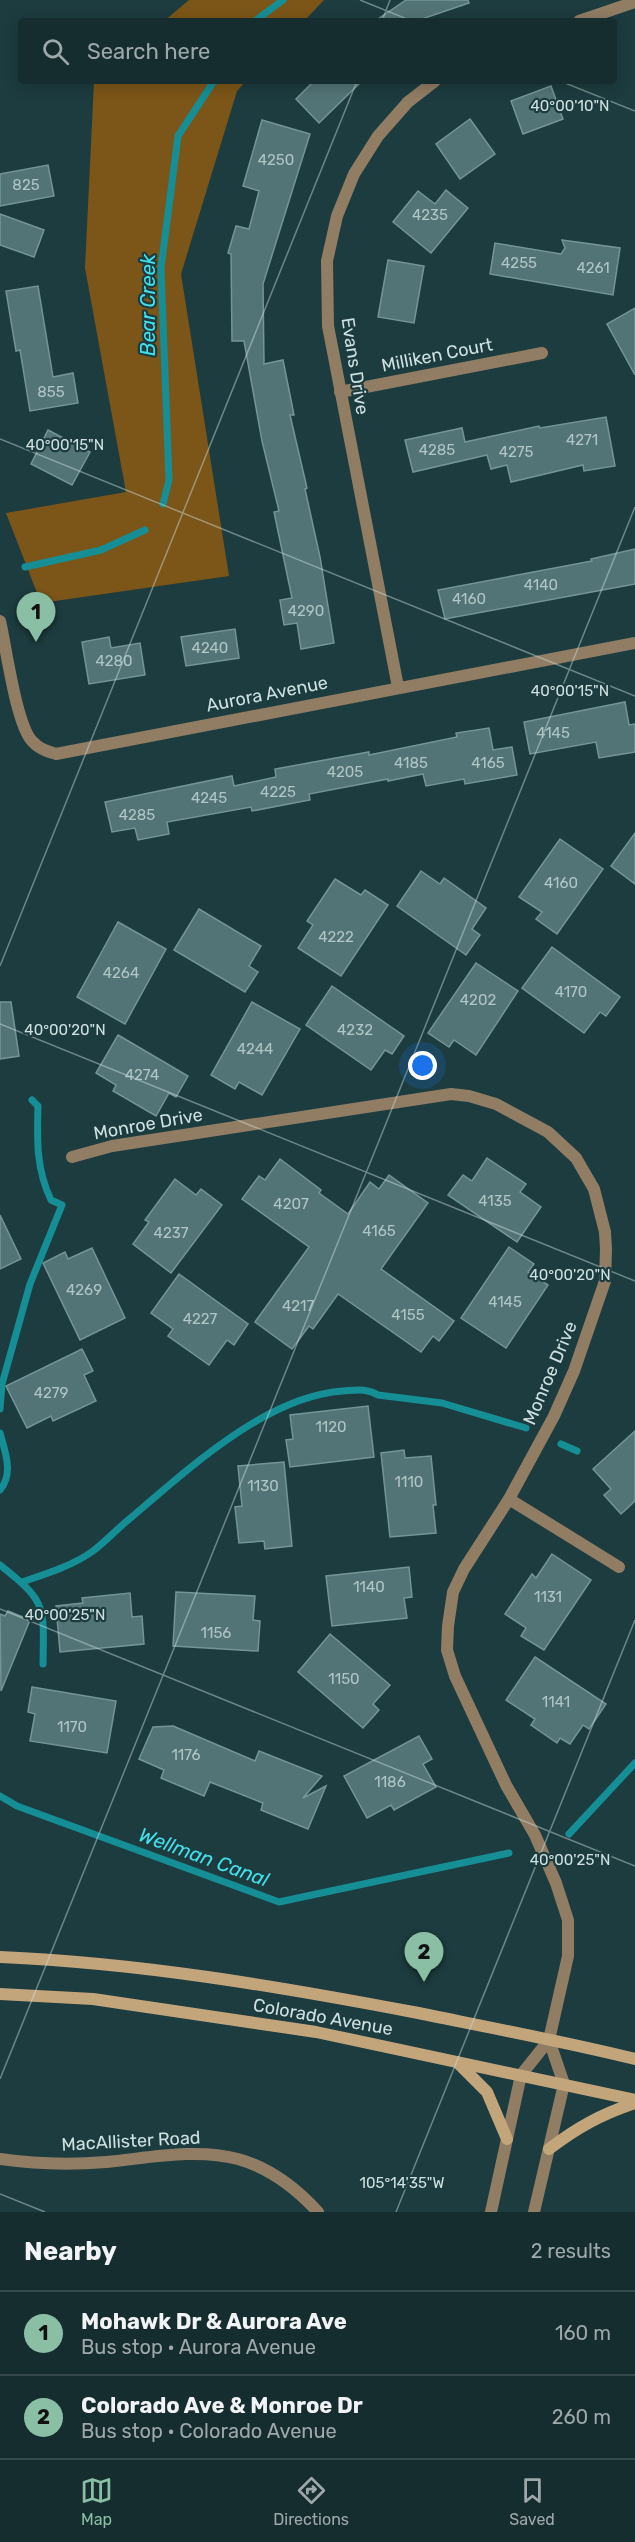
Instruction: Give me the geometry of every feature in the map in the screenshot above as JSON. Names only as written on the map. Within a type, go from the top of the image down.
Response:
[{"type":"main road","name":"Colorado Avenue","points":[[0,1957],[166,1970],[278,1986],[635,2059]]},
{"type":"main road","name":"Colorado Avenue","points":[[0,1994],[93,1999],[316,2032],[564,2084],[635,2102]]},
{"type":"main road","points":[[456,2061],[487,2092],[507,2139]]},
{"type":"main road","points":[[549,2149],[574,2129],[600,2115],[635,2102]]},
{"type":"street","points":[[588,18],[635,2]]},
{"type":"street","name":"Evans Drive","points":[[398,687],[328,326],[327,261],[337,216],[354,174],[378,136],[408,102],[431,84]]},
{"type":"street","name":"Milliken Court","points":[[340,392],[542,353]]},
{"type":"street","name":"Aurora Avenue","points":[[0,621],[22,721],[30,740],[40,749],[56,754],[635,643]]},
{"type":"street","name":"Monroe Drive","points":[[72,1157],[112,1146],[451,1094],[469,1096],[496,1104],[548,1132],[576,1158],[594,1189],[605,1232],[605,1281],[574,1371],[554,1416],[509,1499],[464,1569],[453,1592],[447,1650],[455,1676],[506,1785],[535,1835],[556,1883],[568,1920],[568,1956],[549,2040]]},
{"type":"street","points":[[509,1499],[619,1567]]},
{"type":"street","points":[[491,2212],[521,2075],[549,2040]]},
{"type":"street","points":[[534,2212],[564,2084],[549,2040]]},
{"type":"street","name":"MacAllister Road","points":[[0,2160],[36,2164],[103,2162],[205,2154],[239,2160],[272,2173],[300,2193],[318,2212]]},
{"type":"shaded area","points":[[189,0],[324,0],[307,18],[168,18]]},
{"type":"shaded area","points":[[94,84],[243,84],[237,91],[181,274],[229,576],[41,603],[6,513],[126,492],[85,268]]},
{"type":"building","points":[[406,0],[468,0],[469,3],[425,18],[379,18]]},
{"type":"building","points":[[311,84],[359,84],[319,123],[296,99]]},
{"type":"building","points":[[551,86],[563,119],[523,134],[511,101]]},
{"type":"building","points":[[470,119],[495,154],[460,179],[436,144]]},
{"type":"building","points":[[262,120],[310,134],[263,284],[264,364],[283,360],[294,415],[290,415],[307,488],[305,489],[320,557],[334,643],[301,649],[297,623],[284,625],[280,600],[292,598],[274,512],[279,511],[262,441],[244,341],[232,341],[231,254],[228,253],[236,226],[249,229],[259,191],[243,186]]},
{"type":"building","points":[[48,165],[54,196],[0,206],[0,174]]},
{"type":"building","points":[[446,190],[468,208],[431,253],[393,222],[418,191],[435,204]]},
{"type":"building","points":[[0,214],[44,230],[34,257],[0,245]]},
{"type":"building","points":[[562,240],[620,248],[613,295],[490,274],[495,243],[561,254],[565,248]]},
{"type":"building","points":[[388,260],[424,266],[414,323],[378,317]]},
{"type":"building","points":[[38,286],[53,377],[73,373],[78,403],[30,411],[20,350],[16,351],[6,291]]},
{"type":"building","points":[[635,308],[635,375],[607,324]]},
{"type":"building","points":[[606,417],[615,466],[584,471],[583,465],[511,482],[507,465],[491,469],[487,455],[413,472],[405,440],[462,428],[465,442],[539,426],[540,428]]},
{"type":"building","points":[[48,430],[90,452],[72,485],[31,464]]},
{"type":"building","points":[[635,549],[635,584],[445,619],[438,590],[592,561],[591,559]]},
{"type":"building","points":[[235,629],[239,658],[186,666],[181,637]]},
{"type":"building","points":[[109,637],[111,648],[140,643],[145,675],[89,684],[82,642]]},
{"type":"building","points":[[625,702],[629,725],[635,724],[635,752],[599,758],[596,742],[530,754],[524,722]]},
{"type":"building","points":[[489,728],[493,750],[512,747],[517,775],[465,784],[464,779],[426,786],[423,774],[309,794],[310,800],[252,811],[251,807],[167,822],[169,834],[138,840],[135,828],[112,832],[105,802],[232,776],[234,786],[276,777],[275,769],[369,752],[369,755],[457,737],[456,733]]},
{"type":"building","points":[[635,833],[635,884],[611,866]]},
{"type":"building","points":[[560,839],[603,869],[557,934],[536,919],[542,912],[519,897]]},
{"type":"building","points":[[421,871],[440,884],[444,878],[486,908],[472,929],[480,935],[466,955],[397,906]]},
{"type":"building","points":[[335,879],[361,895],[365,890],[388,905],[341,976],[298,948],[313,925],[307,921]]},
{"type":"building","points":[[199,909],[261,946],[249,966],[258,972],[245,992],[174,950]]},
{"type":"building","points":[[118,922],[166,949],[125,1024],[77,997]]},
{"type":"building","points":[[552,947],[620,997],[606,1016],[600,1012],[584,1033],[522,988]]},
{"type":"building","points":[[476,963],[518,991],[476,1055],[454,1040],[449,1047],[428,1033]]},
{"type":"building","points":[[332,986],[404,1036],[392,1054],[385,1050],[371,1070],[306,1025]]},
{"type":"building","points":[[0,1002],[11,1002],[19,1056],[0,1059]]},
{"type":"building","points":[[252,1002],[300,1029],[262,1095],[239,1082],[235,1089],[211,1075]]},
{"type":"building","points":[[118,1035],[188,1076],[176,1097],[169,1093],[156,1116],[113,1091],[116,1085],[96,1073]]},
{"type":"building","points":[[487,1158],[526,1184],[520,1192],[541,1207],[517,1242],[448,1195],[463,1175],[472,1181]]},
{"type":"building","points":[[280,1159],[321,1190],[319,1193],[348,1214],[370,1182],[379,1189],[389,1175],[428,1203],[381,1269],[454,1321],[439,1341],[433,1336],[421,1352],[338,1294],[313,1329],[309,1326],[292,1349],[255,1322],[309,1247],[242,1199],[259,1176],[265,1180]]},
{"type":"building","points":[[175,1179],[196,1195],[201,1189],[222,1205],[171,1273],[133,1244],[149,1222],[145,1220]]},
{"type":"building","points":[[0,1215],[21,1259],[0,1269]]},
{"type":"building","points":[[509,1247],[534,1264],[528,1272],[548,1285],[506,1348],[461,1318]]},
{"type":"building","points":[[92,1248],[125,1318],[80,1340],[43,1263],[65,1252],[68,1259]]},
{"type":"building","points":[[179,1274],[248,1324],[234,1345],[227,1340],[209,1365],[168,1336],[173,1329],[151,1313]]},
{"type":"building","points":[[82,1349],[93,1371],[84,1375],[96,1401],[53,1421],[51,1416],[27,1428],[6,1386]]},
{"type":"building","points":[[368,1406],[374,1457],[290,1467],[286,1440],[293,1439],[290,1415]]},
{"type":"building","points":[[635,1431],[635,1501],[621,1514],[604,1495],[611,1489],[593,1469]]},
{"type":"building","points":[[404,1450],[405,1458],[431,1456],[436,1505],[433,1505],[436,1533],[390,1537],[381,1453]]},
{"type":"building","points":[[284,1462],[292,1546],[265,1549],[264,1541],[239,1543],[235,1507],[242,1506],[238,1466]]},
{"type":"building","points":[[552,1554],[591,1580],[544,1650],[521,1636],[526,1628],[505,1614],[532,1574],[536,1578]]},
{"type":"building","points":[[409,1567],[412,1597],[404,1598],[407,1618],[332,1626],[326,1576]]},
{"type":"building","points":[[176,1592],[255,1596],[253,1620],[260,1621],[258,1651],[173,1646]]},
{"type":"building","points":[[130,1593],[132,1617],[142,1616],[144,1644],[60,1652],[56,1606],[83,1603],[82,1598]]},
{"type":"building","points":[[8,1611],[30,1620],[1,1691],[0,1614],[5,1616]]},
{"type":"building","points":[[330,1634],[390,1685],[373,1704],[379,1710],[363,1728],[298,1672]]},
{"type":"building","points":[[535,1657],[606,1704],[589,1729],[583,1725],[570,1744],[560,1738],[557,1743],[531,1725],[535,1719],[506,1700]]},
{"type":"building","points":[[32,1687],[116,1701],[107,1753],[30,1741],[35,1714],[28,1712]]},
{"type":"building","points":[[173,1726],[255,1761],[259,1751],[322,1776],[303,1798],[326,1786],[308,1829],[261,1810],[263,1803],[210,1782],[204,1796],[161,1778],[164,1770],[139,1759],[153,1727]]},
{"type":"building","points":[[419,1736],[432,1759],[423,1764],[436,1787],[394,1810],[391,1805],[367,1818],[344,1776]]},
{"type":"waterway","name":"Bear Creek","points":[[259,18],[283,0]]},
{"type":"waterway","name":"Bear Creek","points":[[163,504],[169,480],[161,268],[178,136],[212,84]]},
{"type":"waterway","name":"Bear Creek","points":[[25,567],[101,550],[145,530]]},
{"type":"waterway","points":[[0,1409],[2,1384],[30,1284],[62,1205],[51,1200],[42,1177],[38,1142],[38,1106],[32,1100]]},
{"type":"waterway","points":[[22,1582],[59,1569],[85,1556],[174,1481],[228,1440],[256,1421],[314,1396],[366,1390],[378,1395],[442,1403],[526,1428]]},
{"type":"waterway","points":[[0,1433],[6,1455],[7,1470],[7,1477],[0,1490]]},
{"type":"waterway","points":[[561,1444],[577,1451]]},
{"type":"waterway","points":[[0,1565],[27,1588],[40,1607],[43,1629],[43,1664]]},
{"type":"waterway","name":"Wellman Canal","points":[[569,1834],[635,1763]]},
{"type":"waterway","name":"Wellman Canal","points":[[0,1796],[17,1806],[279,1902],[509,1853]]},
{"type":"place","name":"Mohawk Dr & Aurora Ave","points":[[36,642]]},
{"type":"place","name":"Colorado Ave & Monroe Dr","points":[[424,1982]]}]
